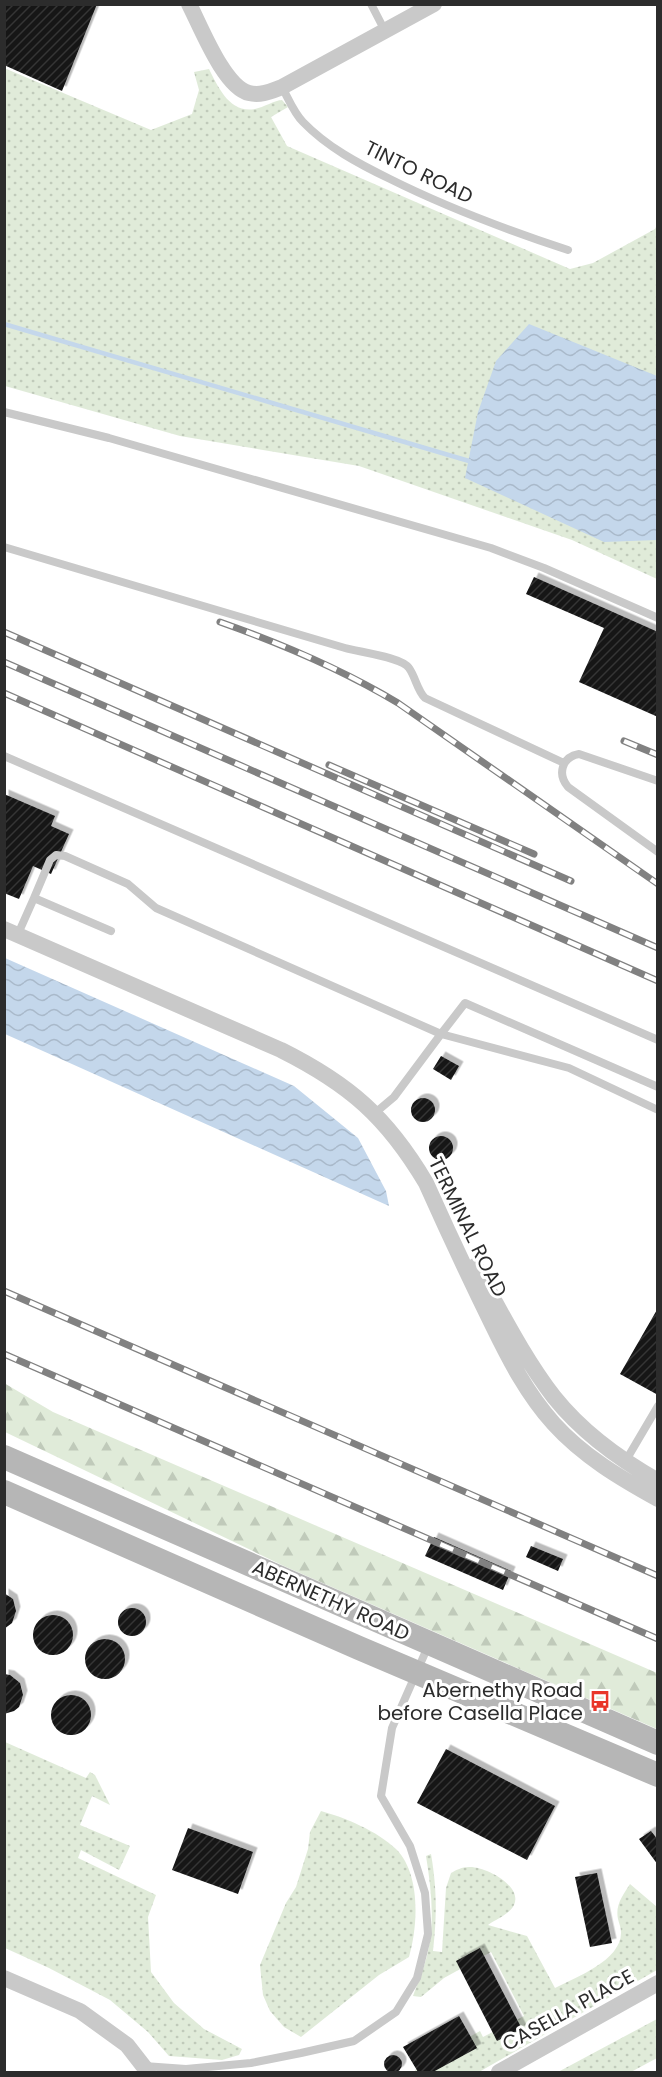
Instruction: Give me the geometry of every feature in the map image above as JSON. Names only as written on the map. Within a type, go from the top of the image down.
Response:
[{"type":"main road","name":"ABERNETHY ROAD","points":[[4,1457],[657,1743]]},
{"type":"main road","name":"ABERNETHY ROAD","points":[[4,1492],[657,1775]]},
{"type":"street","points":[[189,4],[227,76],[248,93],[264,93],[282,87],[434,4]]},
{"type":"street","name":"TERMINAL ROAD","points":[[11,931],[315,1066],[375,1113],[410,1156],[426,1183],[506,1352],[534,1399],[554,1424],[583,1452],[603,1467],[657,1499]]},
{"type":"street","points":[[426,1183],[528,1357],[555,1398],[587,1431],[625,1462],[657,1481]]},
{"type":"street","points":[[4,1978],[80,2011],[127,2045],[146,2069]]},
{"type":"street","name":"CASELLA PLACE","points":[[499,2073],[657,1983]]},
{"type":"lane","points":[[371,4],[385,30]]},
{"type":"lane","name":"TINTO ROAD","points":[[282,87],[300,120],[317,135],[364,167],[496,226],[568,250]]},
{"type":"lane","points":[[4,412],[108,438],[491,548],[544,568],[657,618]]},
{"type":"lane","points":[[4,547],[334,645],[400,661],[408,666],[420,694],[425,698],[564,763]]},
{"type":"lane","points":[[657,781],[586,755],[573,755],[564,763],[562,776],[568,787],[657,852]]},
{"type":"lane","points":[[4,756],[657,1040]]},
{"type":"lane","points":[[11,931],[34,898],[50,860],[56,855],[65,856],[128,884],[156,908],[441,1034],[569,1068],[657,1110]]},
{"type":"lane","points":[[34,898],[111,931]]},
{"type":"lane","points":[[375,1113],[394,1097],[465,1003],[657,1087]]},
{"type":"lane","points":[[625,1462],[657,1406]]},
{"type":"lane","points":[[146,2069],[186,2069],[251,2063],[301,2054],[354,2041],[396,2012],[417,1978],[428,1934],[425,1893],[410,1846],[381,1796],[392,1728],[430,1643]]},
{"type":"green space","points":[[4,68],[151,130],[192,114],[199,90],[194,72],[209,69],[226,98],[239,107],[255,109],[282,100],[288,107],[271,117],[287,146],[570,269],[593,263],[655,229],[657,225],[657,579],[572,540],[359,466],[180,436],[5,386]]},
{"type":"green space","points":[[4,1383],[53,1412],[657,1673],[657,1729],[286,1567],[5,1432]]},
{"type":"green space","points":[[5,1742],[86,1778],[90,1772],[95,1775],[110,1805],[92,1796],[80,1825],[130,1846],[119,1870],[81,1850],[78,1858],[156,1895],[148,1917],[151,1972],[174,2003],[204,2029],[242,2049],[239,2055],[222,2060],[169,2056],[148,2032],[110,2000],[5,1948]]},
{"type":"green space","points":[[321,1811],[361,1826],[380,1836],[396,1849],[410,1872],[415,1901],[414,1931],[409,1957],[379,1975],[301,2037],[284,2027],[270,2011],[263,1995],[260,1965],[286,1903],[296,1887],[308,1849],[310,1832]]},
{"type":"green space","points":[[431,1854],[436,1902],[433,1951],[442,1952],[446,1888],[451,1873],[469,1867],[492,1873],[513,1890],[514,1905],[503,1916],[488,1925],[527,1936],[555,1988],[585,1973],[614,1951],[621,1932],[617,1914],[619,1905],[630,1884],[657,1907],[657,1970],[479,2072],[414,2072],[418,2066],[480,2031],[483,2037],[524,2016],[491,1952],[444,1978],[421,1997],[413,1996],[430,1939],[431,1903],[426,1856]]},
{"type":"green space","points":[[657,2019],[657,2058],[631,2072],[558,2072]]},
{"type":"water","points":[[529,324],[657,376],[657,540],[604,542],[465,478],[478,412],[496,361]]},
{"type":"water","points":[[5,958],[294,1086],[358,1138],[386,1191],[389,1206],[5,1034]]},
{"type":"building","points":[[4,4],[97,4],[62,91],[4,65]]},
{"type":"building","points":[[534,577],[658,632],[658,717],[579,682],[604,628],[526,594]]},
{"type":"building","points":[[4,794],[55,816],[51,826],[69,834],[51,874],[33,866],[19,899],[4,893]]},
{"type":"building","points":[[441,1056],[459,1066],[451,1080],[433,1069]]},
{"type":"building","points":[[423,1098],[431,1102],[435,1110],[431,1118],[423,1122],[415,1118],[411,1110],[415,1102]]},
{"type":"building","points":[[441,1136],[449,1140],[453,1148],[449,1156],[441,1160],[433,1156],[429,1148],[433,1140]]},
{"type":"building","points":[[658,1308],[658,1395],[620,1374]]},
{"type":"building","points":[[434,1537],[511,1571],[503,1590],[425,1556]]},
{"type":"building","points":[[531,1546],[563,1559],[558,1571],[526,1557]]},
{"type":"building","points":[[4,1593],[13,1599],[16,1611],[12,1623],[4,1629]]},
{"type":"building","points":[[132,1608],[142,1612],[146,1622],[142,1632],[132,1636],[122,1632],[118,1622],[122,1612]]},
{"type":"building","points":[[53,1615],[67,1621],[73,1635],[67,1649],[53,1655],[39,1649],[33,1635],[39,1621]]},
{"type":"building","points":[[105,1639],[119,1645],[125,1659],[119,1673],[105,1679],[91,1673],[85,1659],[91,1645]]},
{"type":"building","points":[[4,1674],[10,1675],[20,1683],[23,1695],[19,1707],[4,1714]]},
{"type":"building","points":[[71,1695],[85,1701],[91,1715],[85,1729],[71,1735],[57,1729],[51,1715],[57,1701]]},
{"type":"building","points":[[446,1749],[555,1806],[527,1860],[417,1803]]},
{"type":"building","points":[[188,1828],[253,1852],[238,1894],[172,1870]]},
{"type":"building","points":[[651,1831],[658,1840],[658,1865],[639,1839]]},
{"type":"building","points":[[597,1873],[612,1943],[590,1947],[575,1877]]},
{"type":"building","points":[[480,1948],[522,2029],[497,2041],[456,1961]]},
{"type":"building","points":[[459,2016],[477,2048],[433,2072],[418,2072],[403,2047]]},
{"type":"building","points":[[389,2055],[397,2055],[402,2060],[400,2071],[389,2073],[384,2068],[384,2060]]},
{"type":"waterway","points":[[4,324],[469,461]]},
{"type":"railway","points":[[220,622],[311,658],[398,703],[658,884]]},
{"type":"railway","points":[[4,632],[571,881]]},
{"type":"railway","points":[[4,662],[658,948]]},
{"type":"railway","points":[[4,693],[658,981]]},
{"type":"railway","points":[[624,741],[658,755]]},
{"type":"railway","points":[[329,765],[534,854]]},
{"type":"railway","points":[[4,1291],[658,1576]]},
{"type":"railway","points":[[4,1354],[658,1639]]},
{"type":"place","name":"Abernethy Road before Casella Place","points":[[600,1701]]}]
